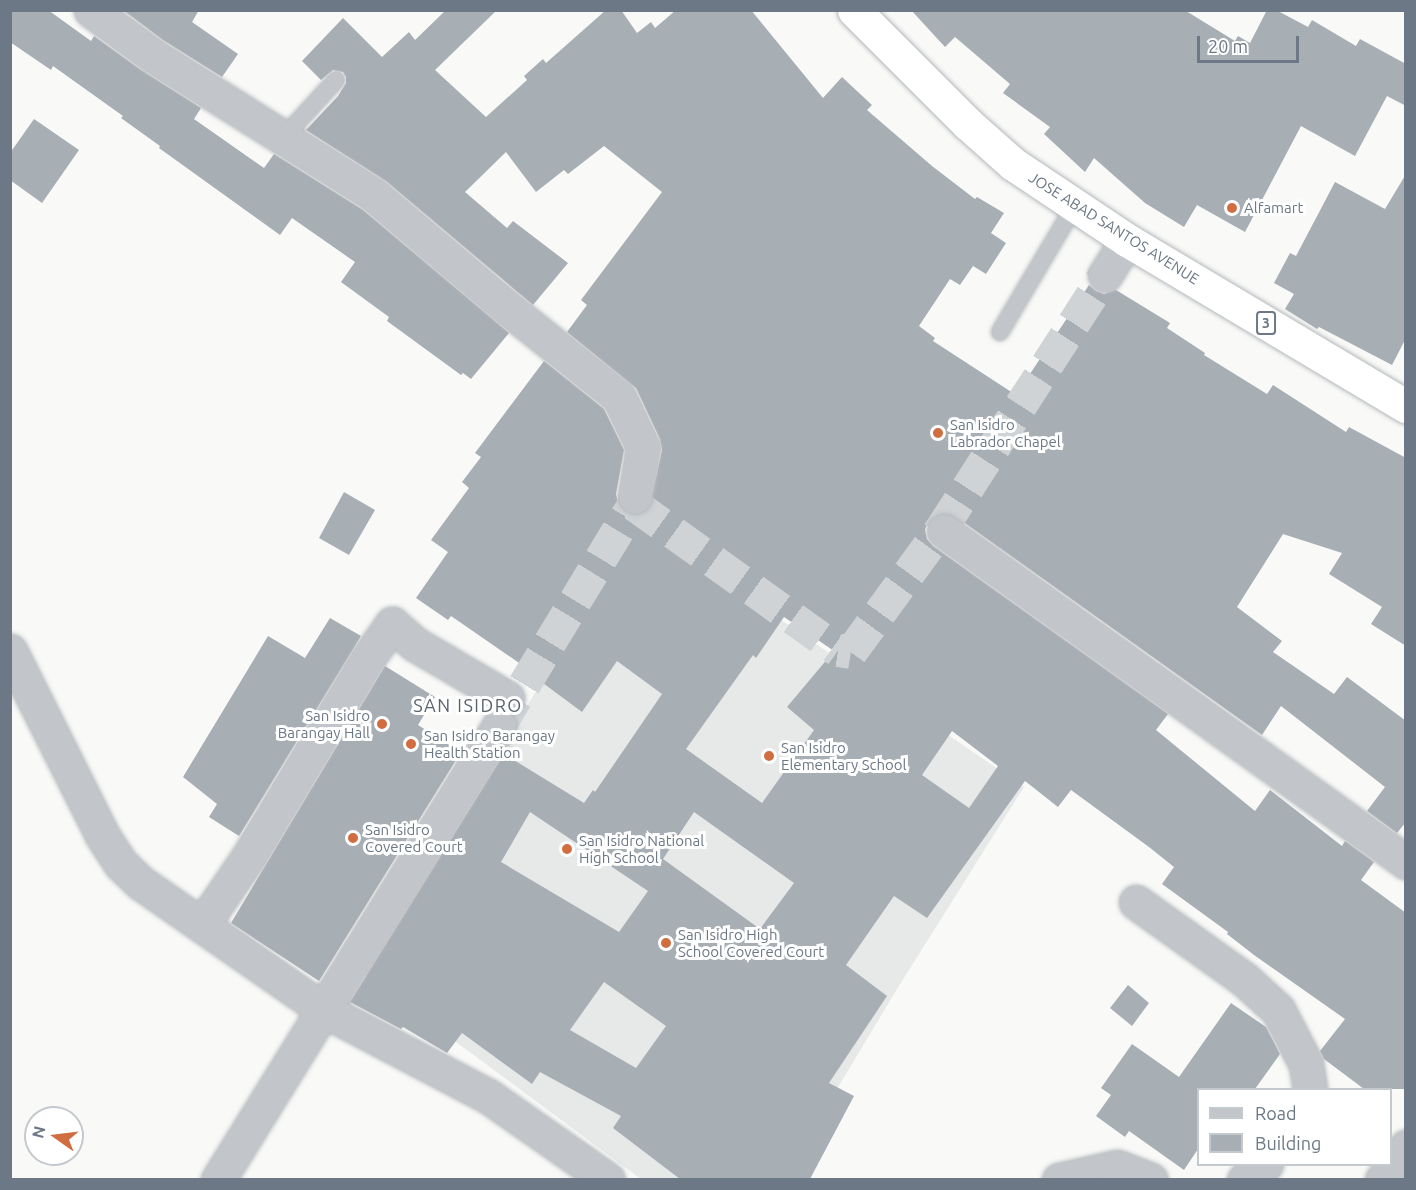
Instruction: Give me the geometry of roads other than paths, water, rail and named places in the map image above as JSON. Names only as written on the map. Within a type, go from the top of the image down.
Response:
[{"type":"highway","name":"JOSE ABAD SANTOS AVENUE","points":[[854,10],[908,66],[1013,164],[1127,240],[1406,406]]},
{"type":"street","points":[[90,10],[152,55],[374,195],[500,302],[619,396],[643,447],[635,496]]},
{"type":"street","points":[[1105,275],[1127,240]]},
{"type":"street","points":[[944,531],[1406,862]]},
{"type":"street","points":[[202,925],[249,856],[368,658],[392,624],[503,712],[324,1010],[219,1179]]},
{"type":"street","points":[[10,651],[102,835],[121,864],[141,883],[324,1010],[488,1096],[608,1179]]},
{"type":"street","points":[[1136,902],[1244,979],[1278,1010],[1306,1064],[1310,1088]]},
{"type":"street","points":[[1392,1166],[1406,1147]]},
{"type":"street","points":[[1382,1179],[1392,1166]]},
{"type":"street","points":[[1059,1179],[1117,1167],[1151,1179]]},
{"type":"lane","points":[[282,139],[336,80]]},
{"type":"lane","points":[[1000,332],[1075,205]]},
{"type":"tunnel","points":[[634,504],[838,650],[851,652],[941,529],[1105,275]]},
{"type":"tunnel","points":[[499,726],[634,504],[635,496]]},
{"type":"place","name":"Alfamart","points":[[1232,208]]},
{"type":"place","name":"San Isidro Labrador Chapel","points":[[938,433]]},
{"type":"place","name":"San Isidro Barangay Hall","points":[[382,724]]},
{"type":"place","name":"San Isidro Barangay Health Station","points":[[411,744]]},
{"type":"place","name":"San Isidro Elementary School","points":[[769,756]]},
{"type":"place","name":"San Isidro Covered Court","points":[[353,838]]},
{"type":"place","name":"San Isidro National High School","points":[[567,849]]},
{"type":"place","name":"San Isidro High School Covered Court","points":[[666,943]]},
{"type":"district","name":"SAN ISIDRO","points":[[468,705]]}]
